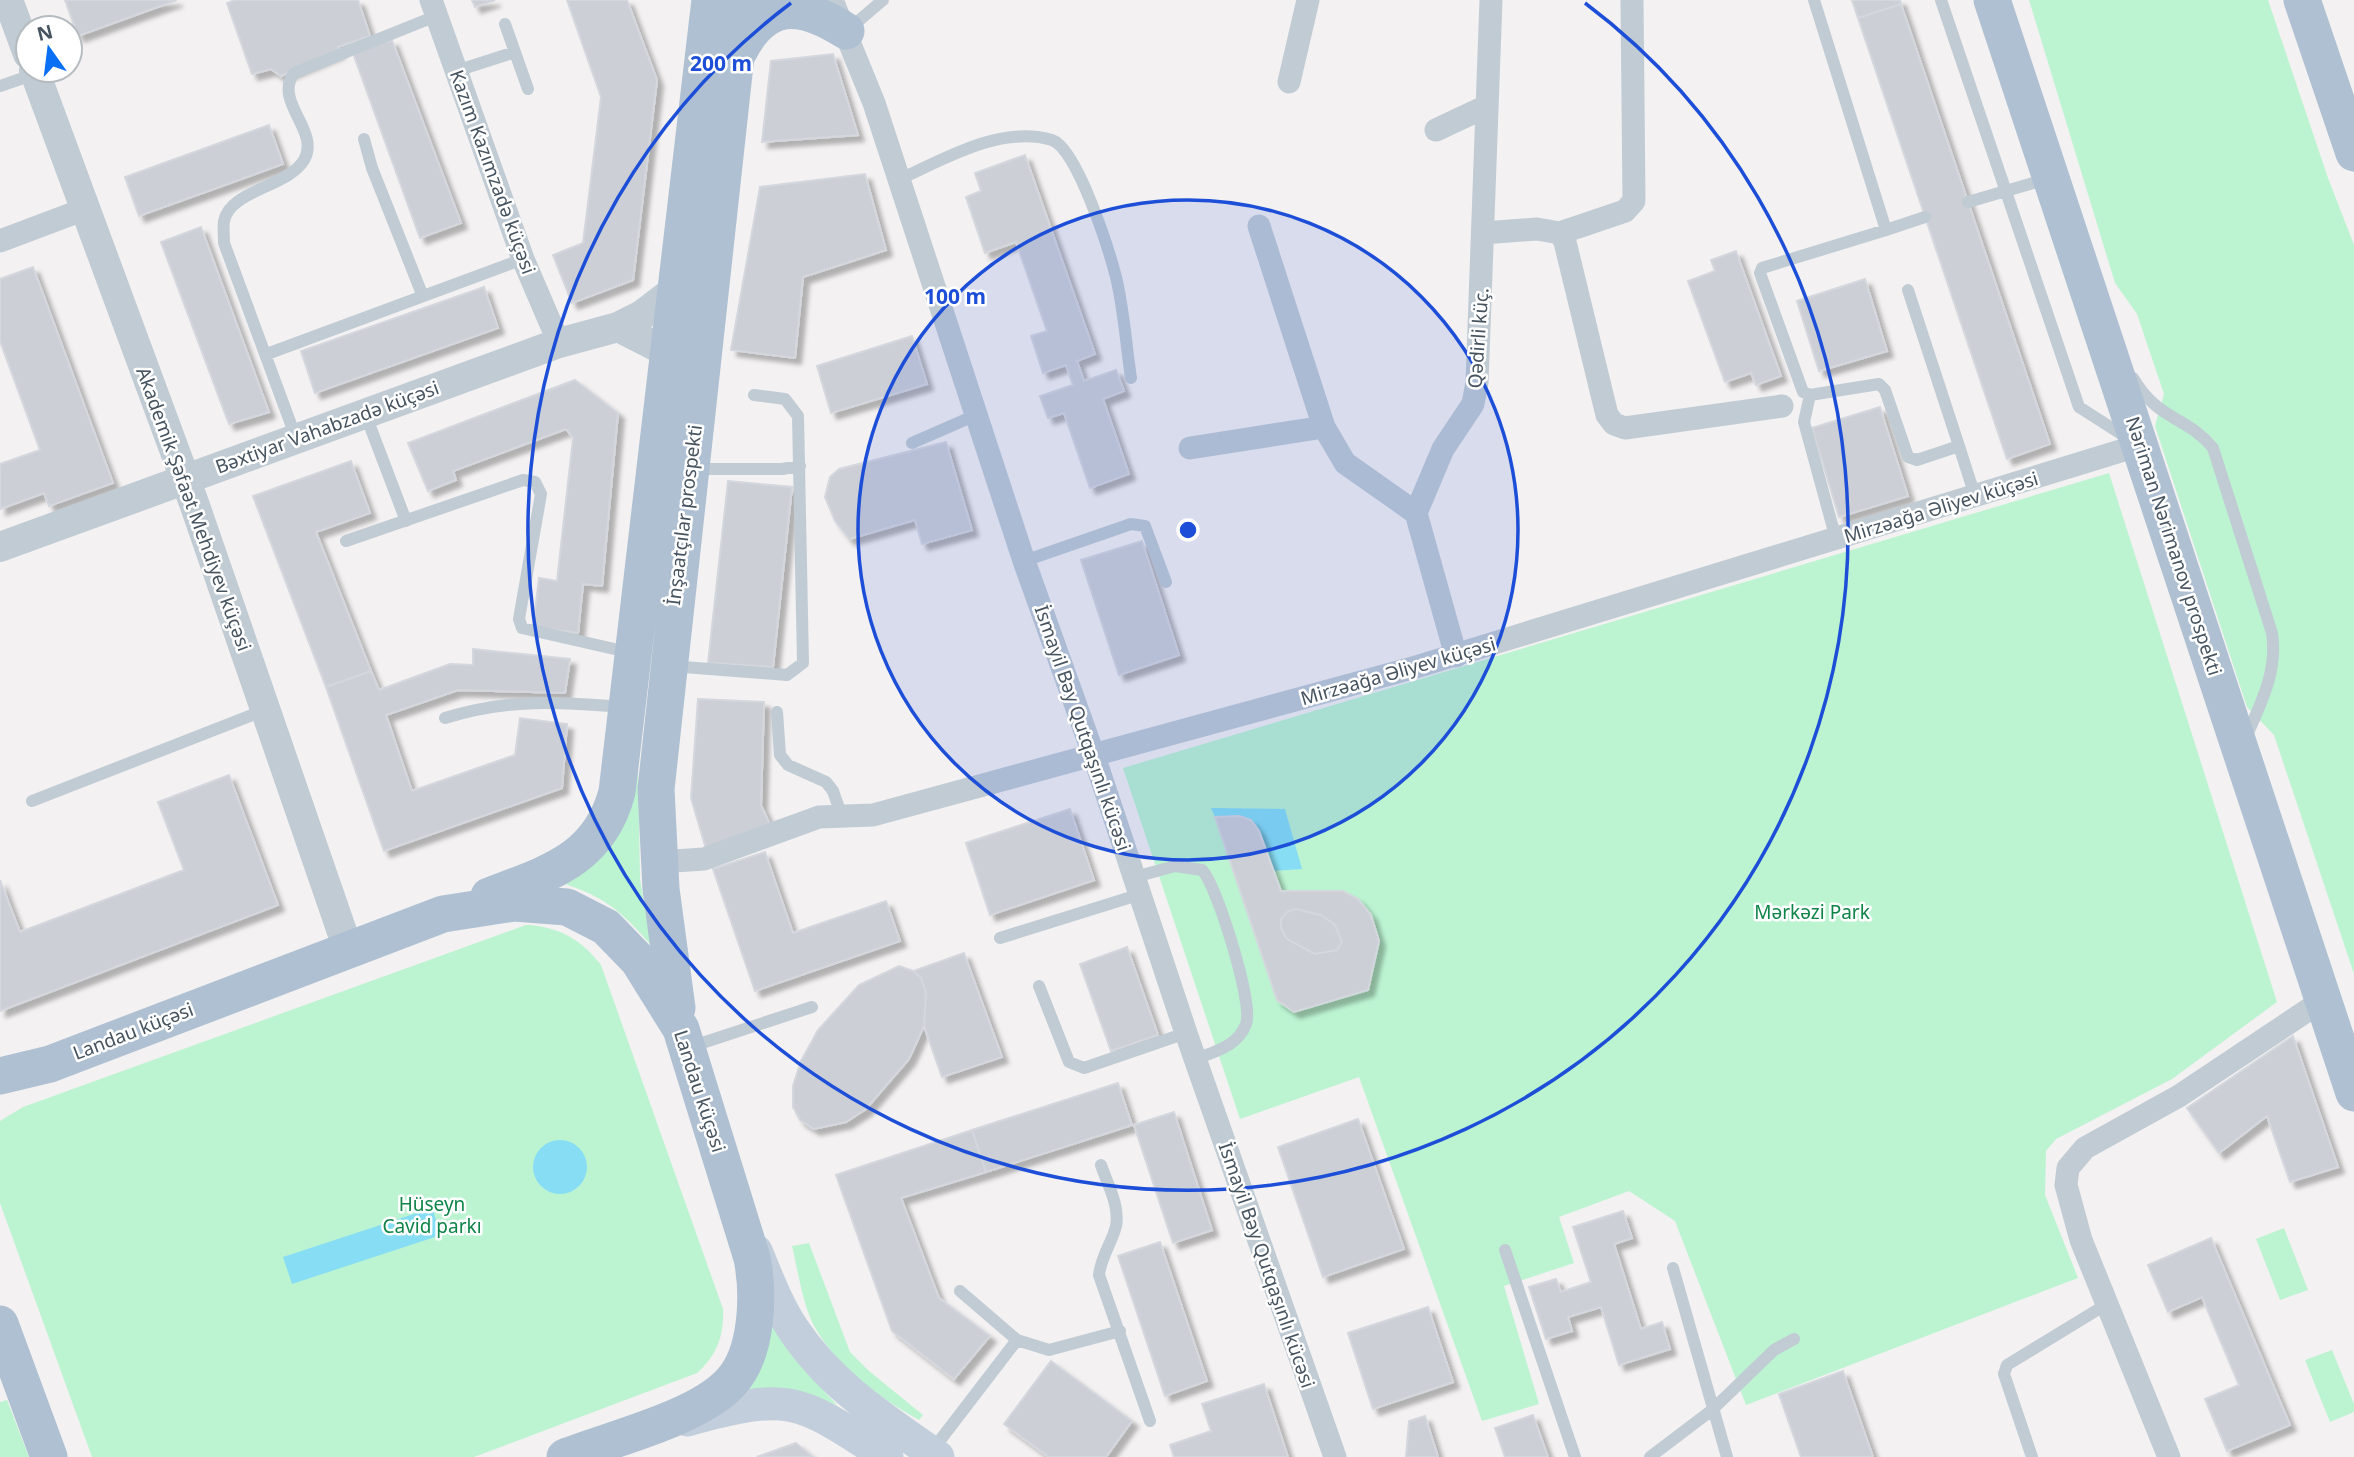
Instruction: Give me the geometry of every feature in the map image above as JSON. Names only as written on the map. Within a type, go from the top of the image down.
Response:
[{"type":"main road","name":"İnşaatçılar prospekti","points":[[443,914],[550,872],[587,848],[603,830],[617,792],[710,0]]},
{"type":"main road","name":"İnşaatçılar prospekti","points":[[684,1039],[664,920],[657,846],[656,789],[667,666],[742,0]]},
{"type":"main road","name":"Nəriman Nərimanov prospekti","points":[[1992,0],[2354,1093]]},
{"type":"main road","points":[[2302,0],[2354,153]]},
{"type":"main road","points":[[735,60],[752,25],[763,16],[779,12],[839,16]]},
{"type":"main road","name":"Landau küçəsi","points":[[50,1063],[443,914],[514,903],[567,907],[586,914],[606,927],[638,960],[684,1039],[741,1218],[757,1286],[752,1333],[734,1380],[707,1402],[565,1457]]},
{"type":"main road","points":[[0,1076],[50,1063]]},
{"type":"main road","points":[[0,1096],[50,1063]]},
{"type":"main road","points":[[741,1218],[781,1309],[821,1367],[864,1405],[932,1456]]},
{"type":"main road","points":[[0,1324],[49,1457]]},
{"type":"main road","points":[[604,1442],[730,1408],[786,1402],[839,1425],[887,1457]]},
{"type":"street","name":"Akademik Şəfaət Mehdiyev küçəsi","points":[[8,0],[14,16]]},
{"type":"street","points":[[1289,82],[1308,0]]},
{"type":"street","name":"Qədirli küç.","points":[[1416,513],[1443,449],[1473,404],[1477,382],[1492,0]]},
{"type":"street","points":[[1483,233],[1537,229],[1560,233],[1625,211],[1634,201],[1632,0]]},
{"type":"street","name":"Kazım Kazımzadə küçəsi","points":[[433,8],[523,259],[559,343]]},
{"type":"street","name":"İsmayil Bəy Qutqaşınlı kücəsi","points":[[839,16],[900,179],[1024,561],[1094,755],[1186,1033],[1335,1457]]},
{"type":"street","name":"Akademik Şəfaət Mehdiyev küçəsi","points":[[39,84],[185,479],[348,949]]},
{"type":"street","points":[[1436,130],[1487,106]]},
{"type":"street","points":[[0,241],[85,209]]},
{"type":"street","points":[[1259,226],[1276,287],[1324,427],[1345,463],[1416,513],[1456,656]]},
{"type":"street","points":[[1560,233],[1565,242],[1607,415],[1614,424],[1625,428],[1782,406]]},
{"type":"street","name":"Bəxtiyar Vahabzadə küçəsi","points":[[0,547],[559,343],[618,327],[642,315],[676,289]]},
{"type":"street","points":[[618,327],[669,353]]},
{"type":"street","points":[[1190,448],[1324,427]]},
{"type":"street","name":"Mirzəağa Əliyev küçəsi","points":[[657,846],[674,861],[704,859],[819,817],[841,814],[860,818],[873,815],[1456,656],[2140,445]]},
{"type":"street","points":[[2169,1457],[2070,1206],[2066,1185],[2068,1168],[2085,1148],[2179,1096],[2323,1000]]},
{"type":"lane","points":[[839,16],[883,0]]},
{"type":"lane","points":[[1814,0],[1886,230]]},
{"type":"lane","points":[[1941,0],[2079,407],[2140,445]]},
{"type":"lane","points":[[296,438],[224,243],[224,220],[232,206],[293,173],[305,159],[308,146],[288,97],[289,80],[294,73],[433,8]]},
{"type":"lane","points":[[505,23],[528,89]]},
{"type":"lane","points":[[456,71],[515,52]]},
{"type":"lane","points":[[900,179],[981,143],[1018,138],[1049,139],[1061,144],[1078,171],[1116,277],[1131,378]]},
{"type":"lane","points":[[364,139],[372,168],[422,294]]},
{"type":"lane","points":[[1968,202],[2051,178]]},
{"type":"lane","points":[[1925,217],[1762,268],[1760,274],[1803,392],[1810,395],[1879,384],[1885,390],[1908,457],[1917,460],[1959,446]]},
{"type":"lane","points":[[267,354],[422,294],[523,259]]},
{"type":"lane","points":[[1908,290],[1975,496]]},
{"type":"lane","points":[[2099,321],[2147,400],[2203,435],[2214,448],[2272,633],[2275,657],[2271,679],[2241,750]]},
{"type":"lane","points":[[667,666],[786,675],[803,663],[798,416],[785,399],[754,395]]},
{"type":"lane","points":[[1810,395],[1804,422],[1836,539]]},
{"type":"lane","points":[[364,413],[406,521]]},
{"type":"lane","points":[[912,443],[976,415]]},
{"type":"lane","points":[[689,468],[782,469],[800,466]]},
{"type":"lane","points":[[346,541],[523,480],[535,482],[541,494],[519,620],[522,628],[529,632],[633,653]]},
{"type":"lane","points":[[1024,561],[1131,524],[1145,526],[1166,582]]},
{"type":"lane","points":[[445,718],[486,706],[550,701],[626,707]]},
{"type":"lane","points":[[32,801],[265,710]]},
{"type":"lane","points":[[777,712],[780,755],[788,765],[827,782],[841,814]]},
{"type":"lane","points":[[1000,938],[1138,885],[1175,866],[1202,870],[1215,897],[1244,989],[1248,1020],[1234,1043],[1196,1059]]},
{"type":"lane","points":[[1039,986],[1069,1062],[1076,1067],[1084,1068],[1186,1033]]},
{"type":"lane","points":[[684,1039],[812,1007]]},
{"type":"lane","points":[[1101,1165],[1117,1212],[1116,1227],[1101,1261],[1100,1275],[1150,1421]]},
{"type":"lane","points":[[1506,1250],[1575,1457]]},
{"type":"lane","points":[[1673,1268],[1727,1457]]},
{"type":"lane","points":[[960,1291],[1017,1340],[1049,1350],[1120,1331]]},
{"type":"lane","points":[[2032,1457],[2004,1374],[2007,1365],[2107,1304]]},
{"type":"lane","points":[[1650,1457],[1712,1410],[1774,1350],[1794,1339]]},
{"type":"lane","points":[[932,1456],[1017,1340]]},
{"type":"green space","points":[[2029,0],[2268,0],[2328,178],[2354,245],[2354,974],[2274,735],[2247,707],[2155,426],[2164,394],[2137,314],[2115,283]]},
{"type":"green space","name":"Mərkəzi Park","points":[[2109,473],[2277,1002],[2172,1079],[2056,1139],[2046,1151],[2045,1195],[2078,1278],[1746,1405],[1675,1221],[1629,1191],[1559,1217],[1574,1263],[1504,1286],[1539,1404],[1482,1421],[1359,1077],[1240,1119],[1123,768]]},
{"type":"green space","points":[[638,767],[640,879],[651,945],[630,922],[600,899],[559,882],[596,861],[608,849],[623,823]]},
{"type":"green space","name":"Hüseyn Cavid parkı","points":[[526,925],[549,928],[568,936],[586,948],[601,965],[723,1309],[718,1344],[710,1359],[697,1373],[474,1457],[92,1457],[0,1203],[0,1121],[23,1107]]},
{"type":"green space","points":[[2284,1228],[2308,1290],[2280,1300],[2256,1239]]},
{"type":"green space","points":[[809,1243],[850,1352],[923,1415],[919,1420],[859,1380],[822,1340],[806,1306],[792,1246]]},
{"type":"green space","points":[[768,1318],[792,1356],[837,1405],[810,1395],[741,1395]]},
{"type":"green space","points":[[2332,1350],[2354,1404],[2354,1412],[2330,1422],[2305,1360]]},
{"type":"green space","points":[[7,1400],[29,1457],[0,1457],[0,1402]]},
{"type":"water","points":[[1211,808],[1285,809],[1302,869],[1273,871],[1257,828],[1242,818],[1215,817]]},
{"type":"water","points":[[560,1140],[579,1148],[587,1167],[579,1186],[560,1194],[541,1186],[533,1167],[541,1148]]},
{"type":"water","points":[[432,1208],[441,1235],[292,1284],[283,1257]]},
{"type":"building","points":[[65,0],[177,0],[84,34],[84,14],[70,14]]},
{"type":"building","points":[[235,0],[358,0],[370,36],[338,47],[339,52],[281,76],[271,69],[252,74],[227,3]]},
{"type":"building","points":[[472,0],[495,0],[475,7]]},
{"type":"building","points":[[567,0],[627,0],[657,80],[633,280],[572,303],[553,255],[583,243],[601,97]]},
{"type":"building","points":[[1852,0],[1900,0],[1901,4],[1858,18]]},
{"type":"building","points":[[1901,4],[2050,444],[2007,459],[1858,18]]},
{"type":"building","points":[[392,40],[461,223],[420,238],[353,53]]},
{"type":"building","points":[[833,54],[858,135],[762,142],[771,61]]},
{"type":"building","points":[[269,125],[283,164],[139,216],[125,177]]},
{"type":"building","points":[[1025,155],[1095,354],[1077,361],[1084,381],[1116,370],[1124,391],[1103,399],[1129,474],[1090,488],[1064,413],[1048,418],[1040,396],[1073,385],[1066,365],[1043,373],[1031,336],[1047,331],[1016,242],[985,253],[966,197],[981,191],[975,173]]},
{"type":"building","points":[[865,174],[886,250],[803,277],[795,358],[731,350],[760,187]]},
{"type":"building","points":[[201,227],[269,412],[229,424],[161,242]]},
{"type":"building","points":[[1736,251],[1781,376],[1756,385],[1751,373],[1725,382],[1688,281],[1715,271],[1711,260]]},
{"type":"building","points":[[33,267],[113,483],[49,506],[44,493],[0,509],[0,464],[40,450],[0,341],[0,279]]},
{"type":"building","points":[[1865,279],[1887,351],[1819,371],[1797,301]]},
{"type":"building","points":[[484,287],[498,328],[315,393],[301,351]]},
{"type":"building","points":[[912,336],[927,384],[831,413],[817,366]]},
{"type":"building","points":[[575,380],[618,413],[602,586],[583,584],[578,633],[533,627],[539,578],[557,581],[573,438],[566,429],[453,471],[456,480],[428,491],[408,443]]},
{"type":"building","points":[[1880,407],[1908,496],[1839,517],[1812,428]]},
{"type":"building","points":[[946,442],[972,530],[922,544],[915,520],[849,539],[835,521],[825,497],[830,477],[839,469]]},
{"type":"building","points":[[351,461],[370,513],[316,532],[371,671],[326,687],[253,496]]},
{"type":"building","points":[[728,481],[792,487],[773,667],[708,663]]},
{"type":"building","points":[[1142,541],[1179,655],[1119,675],[1081,560]]},
{"type":"building","points":[[473,649],[570,659],[565,693],[458,690],[386,715],[412,791],[515,755],[520,718],[567,724],[562,788],[384,851],[326,687],[371,671],[379,690],[450,664],[473,665]]},
{"type":"building","points":[[698,699],[764,702],[761,805],[770,825],[706,849],[691,798]]},
{"type":"building","points":[[229,775],[278,905],[0,1011],[0,880],[20,932],[184,870],[158,802]]},
{"type":"building","points":[[1070,809],[1094,880],[990,915],[966,843]]},
{"type":"building","points":[[1239,816],[1251,820],[1259,831],[1281,891],[1343,891],[1358,899],[1371,915],[1379,941],[1368,990],[1294,1012],[1277,1000],[1215,817]]},
{"type":"building","points":[[765,852],[793,933],[886,901],[900,941],[755,991],[713,869]]},
{"type":"building","points":[[1295,909],[1321,915],[1335,925],[1342,942],[1337,950],[1315,954],[1287,939],[1281,928],[1281,919],[1287,912]]},
{"type":"building","points":[[1127,947],[1158,1035],[1111,1051],[1080,964]]},
{"type":"building","points":[[964,953],[1002,1057],[942,1077],[924,1026],[926,993],[921,978],[913,971]]},
{"type":"building","points":[[899,966],[913,971],[921,978],[926,993],[924,1026],[909,1059],[866,1109],[846,1122],[814,1129],[800,1120],[793,1107],[793,1086],[801,1061],[818,1030],[859,985]]},
{"type":"building","points":[[2293,1036],[2338,1167],[2290,1182],[2267,1116],[2219,1153],[2187,1108]]},
{"type":"building","points":[[1118,1083],[1132,1125],[986,1172],[972,1130]]},
{"type":"building","points":[[1174,1112],[1212,1230],[1173,1243],[1134,1125]]},
{"type":"building","points":[[1358,1119],[1404,1249],[1323,1277],[1278,1147]]},
{"type":"building","points":[[972,1130],[986,1172],[901,1198],[939,1298],[990,1336],[954,1379],[892,1331],[836,1175]]},
{"type":"building","points":[[1623,1211],[1632,1238],[1614,1244],[1641,1329],[1662,1322],[1670,1349],[1619,1365],[1601,1307],[1568,1317],[1572,1331],[1546,1339],[1529,1287],[1556,1279],[1561,1292],[1591,1282],[1573,1227]]},
{"type":"building","points":[[2211,1238],[2290,1425],[2227,1451],[2205,1399],[2239,1385],[2202,1297],[2168,1312],[2148,1265]]},
{"type":"building","points":[[1160,1242],[1207,1381],[1165,1396],[1118,1256]]},
{"type":"building","points":[[1428,1307],[1453,1382],[1373,1409],[1348,1333]]},
{"type":"building","points":[[1051,1361],[1132,1421],[1106,1457],[1049,1457],[1004,1424]]},
{"type":"building","points":[[1843,1371],[1873,1457],[1801,1457],[1779,1394]]},
{"type":"building","points":[[1264,1384],[1288,1457],[1174,1457],[1170,1445],[1211,1431],[1202,1404]]},
{"type":"building","points":[[1533,1415],[1548,1457],[1505,1457],[1495,1428]]},
{"type":"building","points":[[1425,1416],[1438,1457],[1406,1457],[1409,1421]]},
{"type":"building","points":[[796,1443],[813,1457],[757,1457]]}]
